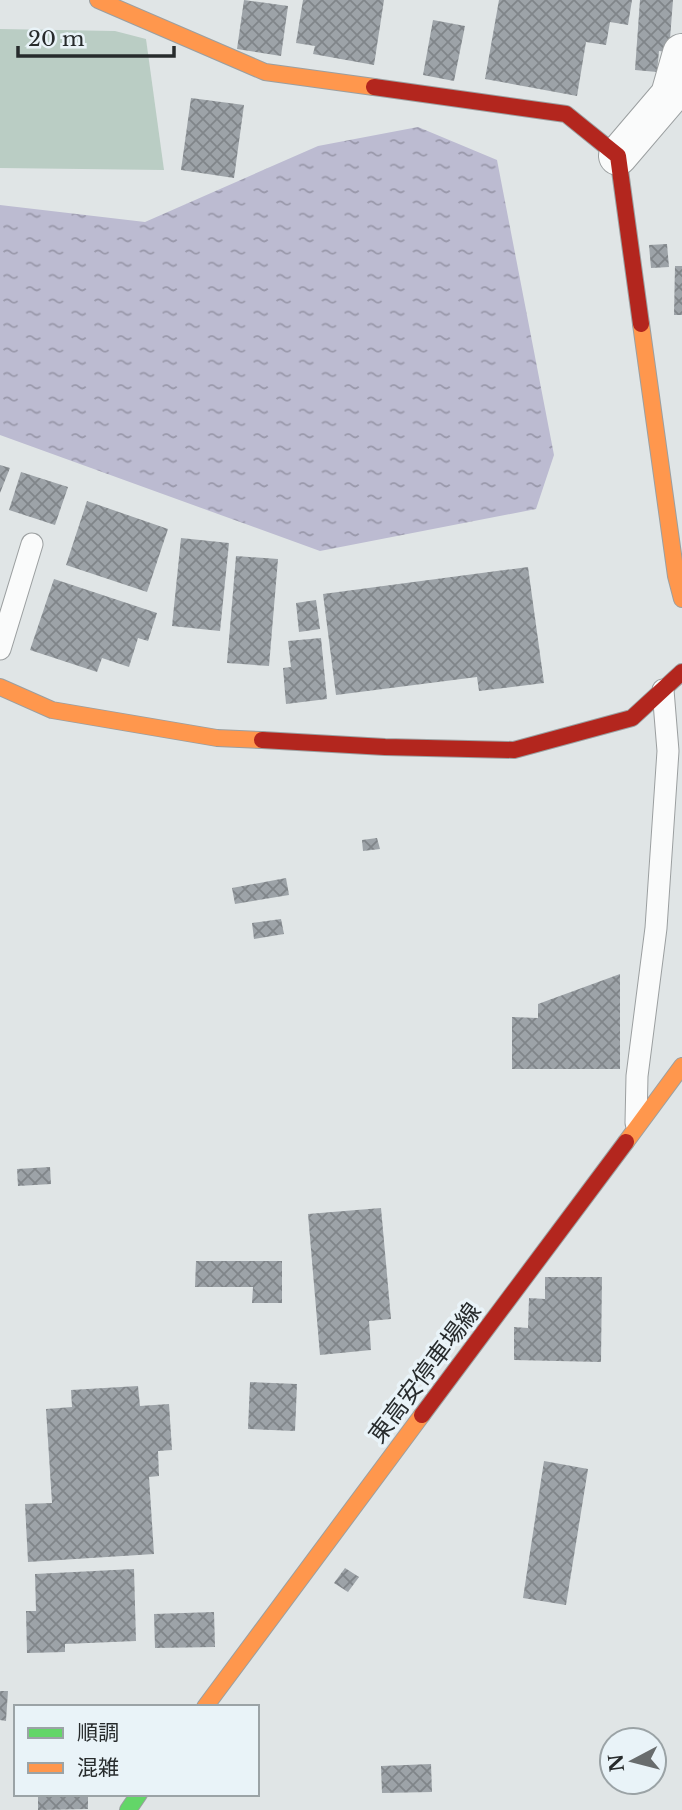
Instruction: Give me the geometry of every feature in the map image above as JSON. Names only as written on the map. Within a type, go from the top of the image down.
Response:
[{"type":"street","points":[[98,0],[265,72],[566,114],[618,156],[676,576],[682,599]]},
{"type":"street","points":[[618,156],[670,95],[682,53]]},
{"type":"street","points":[[0,687],[51,710],[217,738],[385,747],[514,750],[632,718],[682,673]]},
{"type":"street","name":"東高安停車場線","points":[[206,1705],[682,1066]]},
{"type":"lane","points":[[0,649],[32,544]]},
{"type":"lane","points":[[636,1128],[637,1076],[656,928],[668,751],[663,690]]},
{"type":"green space","points":[[0,29],[115,31],[146,39],[164,170],[0,168]]},
{"type":"water","points":[[418,127],[497,160],[554,455],[536,509],[320,551],[0,435],[0,205],[145,222],[318,146]]},
{"type":"building","points":[[244,0],[288,6],[281,56],[237,49]]},
{"type":"building","points":[[303,0],[384,0],[374,65],[313,54],[315,46],[296,43]]},
{"type":"building","points":[[499,0],[632,0],[628,25],[610,22],[606,45],[586,42],[577,96],[485,79]]},
{"type":"building","points":[[640,0],[673,0],[669,52],[659,51],[657,72],[635,70]]},
{"type":"building","points":[[433,20],[465,26],[454,81],[423,75]]},
{"type":"building","points":[[191,98],[244,105],[234,178],[181,170]]},
{"type":"building","points":[[667,244],[669,267],[651,268],[649,245]]},
{"type":"building","points":[[675,266],[682,266],[682,315],[674,315]]},
{"type":"building","points":[[0,465],[10,468],[0,493]]},
{"type":"building","points":[[21,472],[68,487],[55,525],[9,510]]},
{"type":"building","points":[[87,501],[168,529],[147,592],[66,565]]},
{"type":"building","points":[[181,538],[229,543],[220,631],[172,626]]},
{"type":"building","points":[[236,556],[278,559],[269,666],[227,663]]},
{"type":"building","points":[[528,567],[544,683],[479,691],[477,677],[336,695],[323,594]]},
{"type":"building","points":[[54,579],[157,613],[148,641],[138,638],[129,667],[102,658],[97,672],[30,650]]},
{"type":"building","points":[[316,600],[320,629],[299,632],[296,603]]},
{"type":"building","points":[[321,638],[327,699],[286,704],[283,668],[291,667],[288,641]]},
{"type":"building","points":[[377,838],[380,849],[363,851],[362,840]]},
{"type":"building","points":[[286,878],[289,895],[235,904],[232,888]]},
{"type":"building","points":[[281,919],[284,934],[254,939],[252,923]]},
{"type":"building","points":[[620,974],[620,1069],[512,1069],[512,1017],[538,1018],[538,1004]]},
{"type":"building","points":[[50,1167],[51,1184],[18,1186],[17,1169]]},
{"type":"building","points":[[381,1208],[391,1319],[369,1321],[371,1350],[320,1355],[308,1214]]},
{"type":"building","points":[[196,1261],[282,1261],[282,1303],[252,1303],[253,1287],[195,1287]]},
{"type":"building","points":[[545,1277],[602,1277],[601,1362],[514,1360],[514,1327],[528,1328],[529,1298],[545,1299]]},
{"type":"building","points":[[250,1382],[297,1384],[295,1431],[248,1429]]},
{"type":"building","points":[[138,1386],[140,1406],[169,1404],[172,1450],[158,1451],[159,1476],[149,1477],[154,1554],[28,1562],[25,1504],[52,1503],[46,1409],[72,1407],[71,1390]]},
{"type":"building","points":[[544,1461],[588,1469],[566,1605],[523,1598]]},
{"type":"building","points":[[345,1568],[359,1577],[348,1592],[334,1583]]},
{"type":"building","points":[[134,1569],[136,1641],[65,1644],[65,1652],[27,1653],[26,1611],[36,1611],[35,1574]]},
{"type":"building","points":[[214,1612],[215,1647],[155,1648],[154,1614]]},
{"type":"building","points":[[0,1691],[8,1691],[6,1721],[0,1720]]},
{"type":"building","points":[[431,1764],[432,1792],[382,1793],[381,1766]]},
{"type":"building","points":[[38,1796],[88,1796],[88,1809],[38,1810]]},
{"type":"traffic: fast","points":[[128,1810],[138,1796]]},
{"type":"traffic: slow","points":[[98,0],[265,72],[374,87]]},
{"type":"traffic: slow","points":[[641,324],[676,576],[682,599]]},
{"type":"traffic: slow","points":[[0,687],[52,710],[217,738],[262,740]]},
{"type":"traffic: slow","points":[[626,1142],[682,1066]]},
{"type":"traffic: slow","points":[[206,1705],[422,1415]]},
{"type":"traffic: jam","points":[[374,87],[566,114],[618,156],[641,324]]},
{"type":"traffic: jam","points":[[262,740],[385,747],[514,750],[632,718],[682,672]]},
{"type":"traffic: jam","points":[[422,1415],[626,1142]]}]
